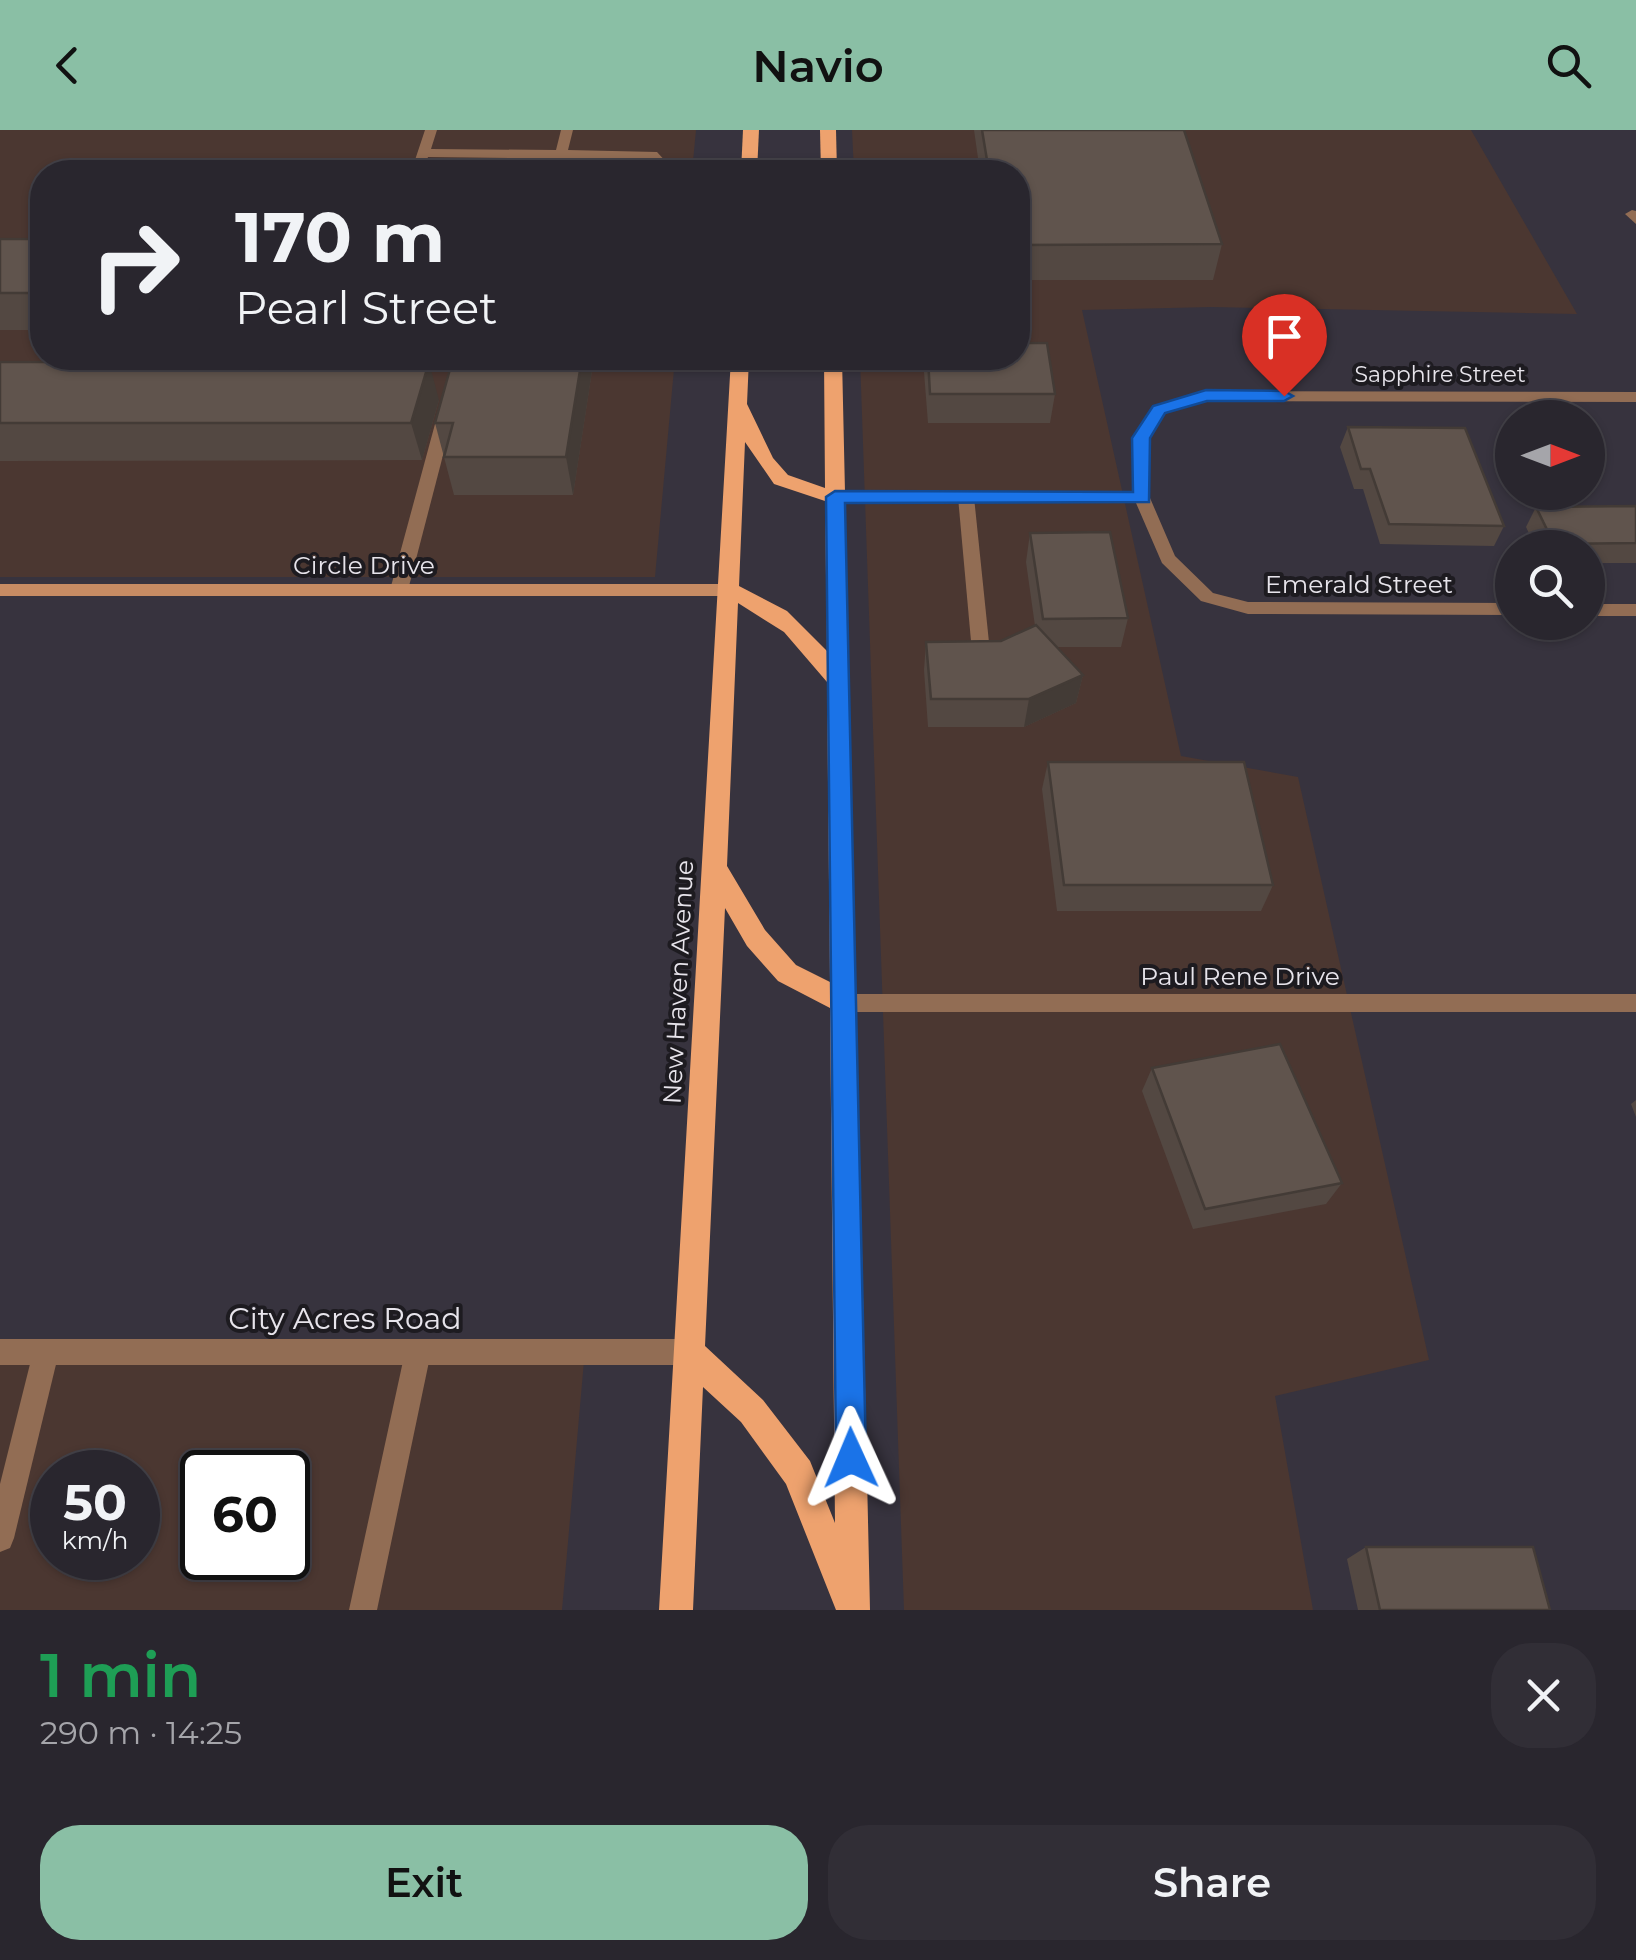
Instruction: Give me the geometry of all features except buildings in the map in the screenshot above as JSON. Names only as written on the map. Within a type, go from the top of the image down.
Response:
[{"type":"main road","points":[[750,160],[751,130]]},
{"type":"main road","points":[[828,130],[829,160]]},
{"type":"main road","name":"New Haven Avenue","points":[[676,1610],[739,370]]},
{"type":"main road","points":[[833,370],[853,1610]]},
{"type":"main road","points":[[738,402],[769,472],[797,491],[835,497]]},
{"type":"main road","points":[[728,590],[770,607],[798,630],[838,682]]},
{"type":"main road","points":[[714,867],[756,938],[787,973],[845,1003]]},
{"type":"main road","points":[[689,1352],[752,1410],[798,1474],[853,1610]]},
{"type":"street","points":[[421,160],[431,130]]},
{"type":"street","points":[[561,154],[567,130]]},
{"type":"street","points":[[423,154],[656,156],[659,160]]},
{"type":"street","points":[[455,380],[457,370]]},
{"type":"street","name":"Sapphire Street","points":[[1142,498],[1141,438],[1159,410],[1206,396],[1636,397]]},
{"type":"street","points":[[399,590],[450,400]]},
{"type":"street","points":[[835,497],[1142,498]]},
{"type":"street","points":[[966,497],[981,652]]},
{"type":"street","name":"Emerald Street","points":[[1142,498],[1168,559],[1207,596],[1248,608],[1495,610]]},
{"type":"street","name":"Circle Drive","points":[[0,590],[728,590]]},
{"type":"street","points":[[1605,610],[1636,610]]},
{"type":"street","name":"Paul Rene Drive","points":[[845,1003],[1636,1003]]},
{"type":"street","name":"City Acres Road","points":[[0,1352],[689,1352]]},
{"type":"street","points":[[0,1538],[46,1352]]},
{"type":"street","points":[[363,1610],[418,1352]]},
{"type":"shaded area","points":[[0,130],[696,130],[693,160],[30,160],[30,370],[674,370],[655,577],[0,577]]},
{"type":"shaded area","points":[[852,130],[1471,130],[1577,314],[1212,307],[1082,310],[1181,756],[1298,777],[1429,1360],[1275,1396],[1313,1610],[904,1610],[860,370],[1030,370],[1030,160],[853,160]]},
{"type":"shaded area","points":[[0,1355],[584,1361],[562,1610],[0,1610]]},
{"type":"route","points":[[851,1458],[835,497],[1142,498],[1141,438],[1159,410],[1206,396],[1284,396]]}]
